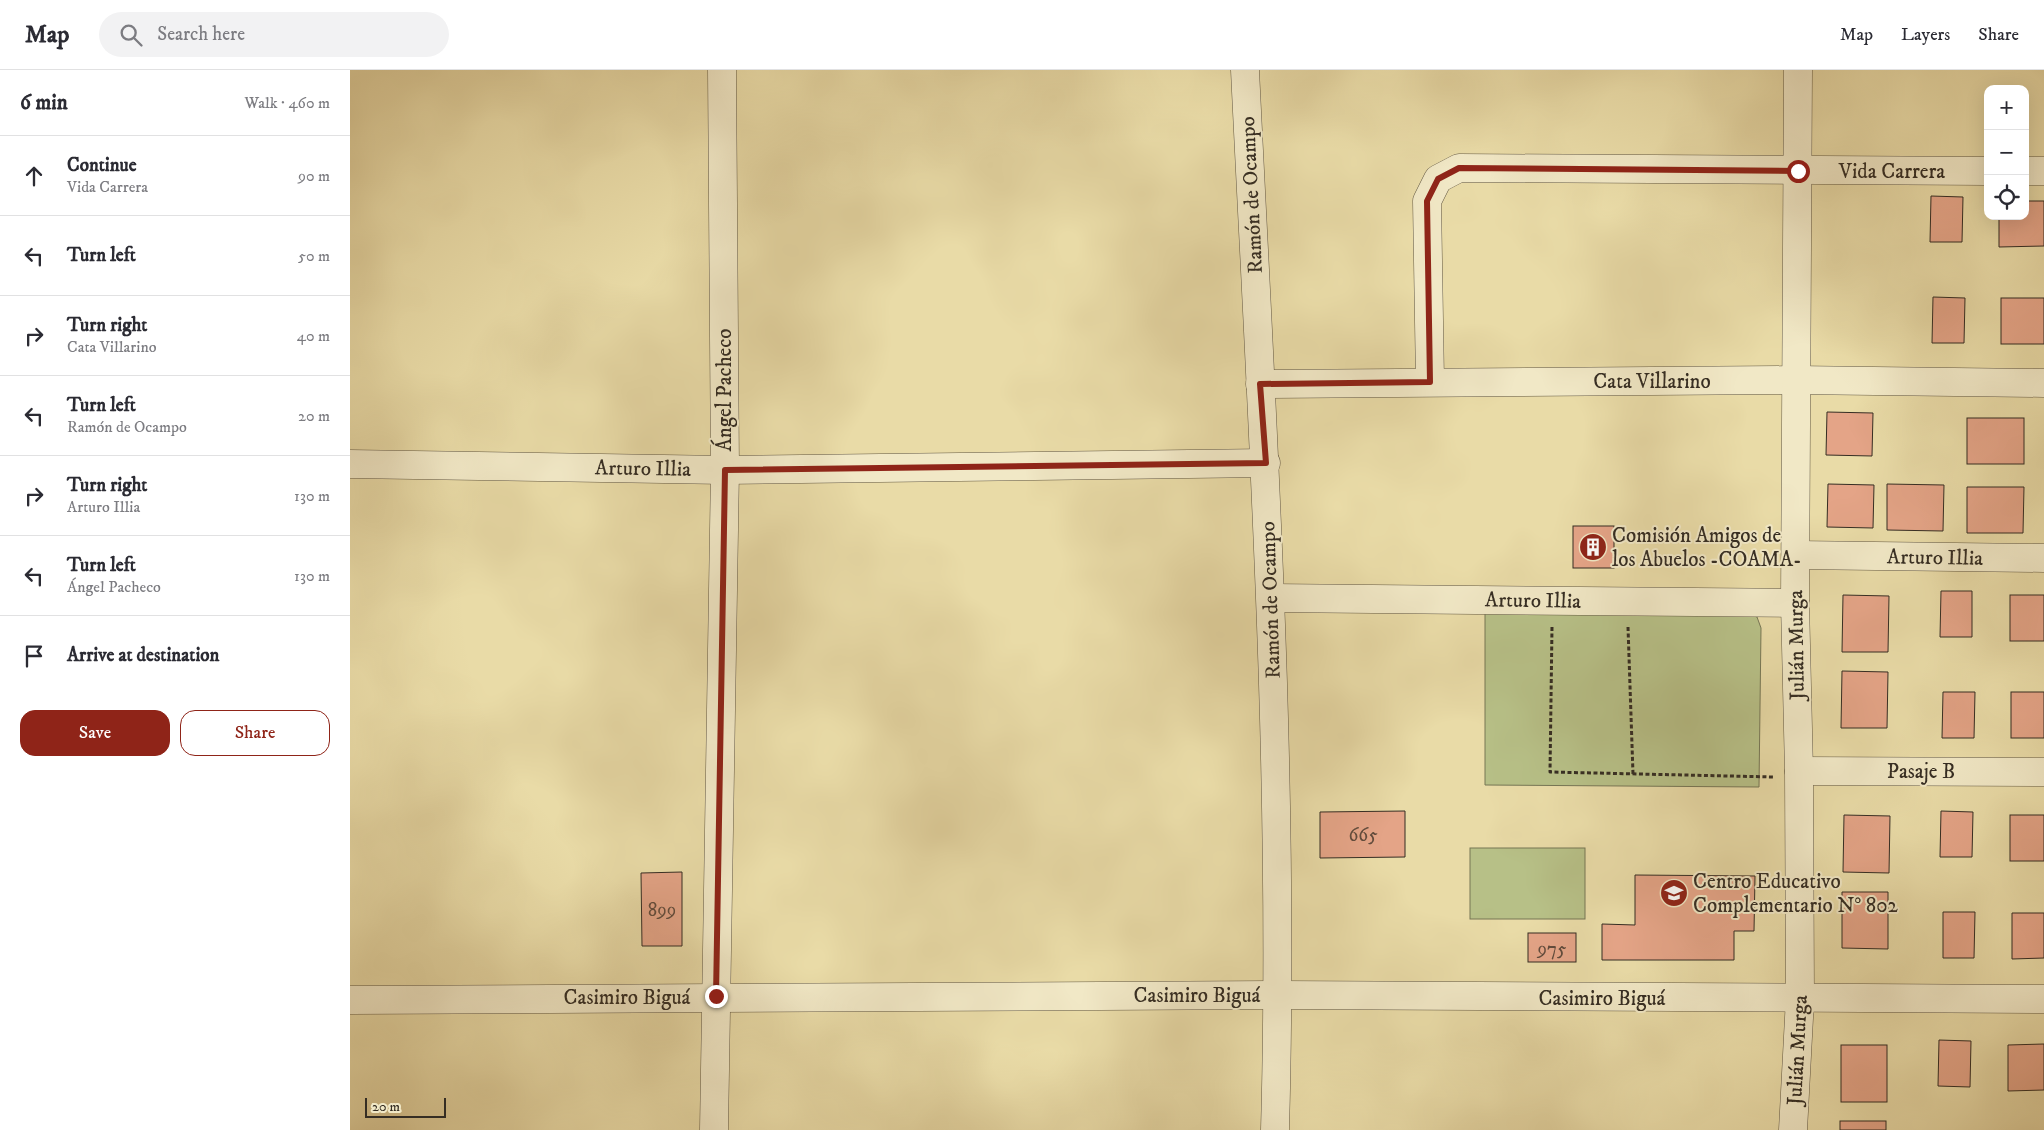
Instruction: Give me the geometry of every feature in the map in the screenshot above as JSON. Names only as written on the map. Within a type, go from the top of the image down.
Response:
[{"type":"street","name":"Ángel Pacheco","points":[[714,1130],[725,470],[722,70]]},
{"type":"street","name":"Ramón de Ocampo","points":[[1246,70],[1271,598],[1278,995],[1275,1130]]},
{"type":"street","name":"Julián Murga","points":[[1793,1130],[1800,999],[1799,774],[1794,603],[1796,555],[1795,380],[1798,70]]},
{"type":"street","name":"Vida Carrera","points":[[1430,382],[1427,201],[1438,179],[1459,168],[1984,171]]},
{"type":"street","points":[[2029,171],[2044,171]]},
{"type":"street","name":"Cata Villarino","points":[[1260,384],[1795,380],[2044,382]]},
{"type":"street","name":"Arturo Illia","points":[[350,464],[725,470],[1266,463]]},
{"type":"street","name":"Arturo Illia","points":[[1796,555],[2044,558]]},
{"type":"street","name":"Arturo Illia","points":[[1271,598],[1794,603]]},
{"type":"street","name":"Pasaje B","points":[[1799,774],[2044,772]]},
{"type":"street","name":"Casimiro Biguá","points":[[350,1000],[716,996],[1278,995],[2044,999]]},
{"type":"path","points":[[1552,601],[1550,772],[1799,774]]},
{"type":"path","points":[[1627,602],[1633,774]]},
{"type":"green space","points":[[1485,611],[1745,612],[1757,617],[1761,628],[1759,787],[1485,785]]},
{"type":"green space","points":[[1470,848],[1585,848],[1585,919],[1470,919]]},
{"type":"building","points":[[1931,196],[1963,197],[1962,242],[1930,242]]},
{"type":"building","points":[[2029,201],[2044,201],[2044,246],[1999,247],[1999,220],[2029,220]]},
{"type":"building","points":[[1933,297],[1965,298],[1964,343],[1932,343]]},
{"type":"building","points":[[2001,298],[2044,298],[2044,344],[2001,344]]},
{"type":"building","points":[[1827,412],[1873,413],[1872,456],[1826,455]]},
{"type":"building","points":[[1967,418],[2024,418],[2024,464],[1967,464]]},
{"type":"building","points":[[1828,484],[1874,485],[1873,528],[1827,527]]},
{"type":"building","points":[[1887,484],[1944,485],[1943,531],[1887,530]]},
{"type":"building","points":[[1967,487],[2024,487],[2023,533],[1967,533]]},
{"type":"building","name":"Comisión Amigos de los Abuelos -COAMA-","points":[[1573,526],[1614,526],[1614,568],[1573,568]]},
{"type":"building","points":[[1941,591],[1972,591],[1972,637],[1940,637]]},
{"type":"building","points":[[1843,595],[1889,596],[1888,652],[1842,652]]},
{"type":"building","points":[[2010,595],[2044,595],[2044,641],[2010,641]]},
{"type":"building","points":[[1842,671],[1888,672],[1887,728],[1841,728]]},
{"type":"building","points":[[1943,692],[1975,692],[1974,738],[1942,738]]},
{"type":"building","points":[[2011,692],[2044,692],[2044,738],[2011,738]]},
{"type":"building","points":[[1405,811],[1405,857],[1320,858],[1320,812]]},
{"type":"building","points":[[1941,811],[1973,812],[1972,857],[1940,857]]},
{"type":"building","points":[[1844,815],[1890,816],[1889,873],[1843,872]]},
{"type":"building","points":[[2010,815],[2044,815],[2044,861],[2010,861]]},
{"type":"building","points":[[682,872],[682,946],[642,946],[641,873]]},
{"type":"building","name":"Centro Educativo Complementario N° 802","points":[[1635,875],[1755,876],[1754,931],[1734,931],[1734,960],[1602,960],[1602,924],[1635,925]]},
{"type":"building","points":[[1842,892],[1888,892],[1888,949],[1842,948]]},
{"type":"building","points":[[1943,912],[1975,912],[1974,958],[1943,958]]},
{"type":"building","points":[[2012,913],[2044,913],[2044,958],[2012,959]]},
{"type":"building","points":[[1528,933],[1576,933],[1576,962],[1528,962]]},
{"type":"building","points":[[1939,1040],[1971,1041],[1970,1087],[1938,1086]]},
{"type":"building","points":[[2044,1044],[2044,1090],[2008,1091],[2008,1045]]},
{"type":"building","points":[[1841,1045],[1887,1045],[1887,1102],[1841,1102]]},
{"type":"building","points":[[1840,1121],[1886,1121],[1886,1130],[1840,1130]]},
{"type":"place","name":"Comisión Amigos de los Abuelos -COAMA-","points":[[1593,547]]},
{"type":"place","name":"Centro Educativo Complementario N° 802","points":[[1674,893]]},
{"type":"route","points":[[716,996],[725,470],[1266,463],[1260,384],[1430,382],[1427,201],[1438,179],[1459,168],[1798,171]]}]
